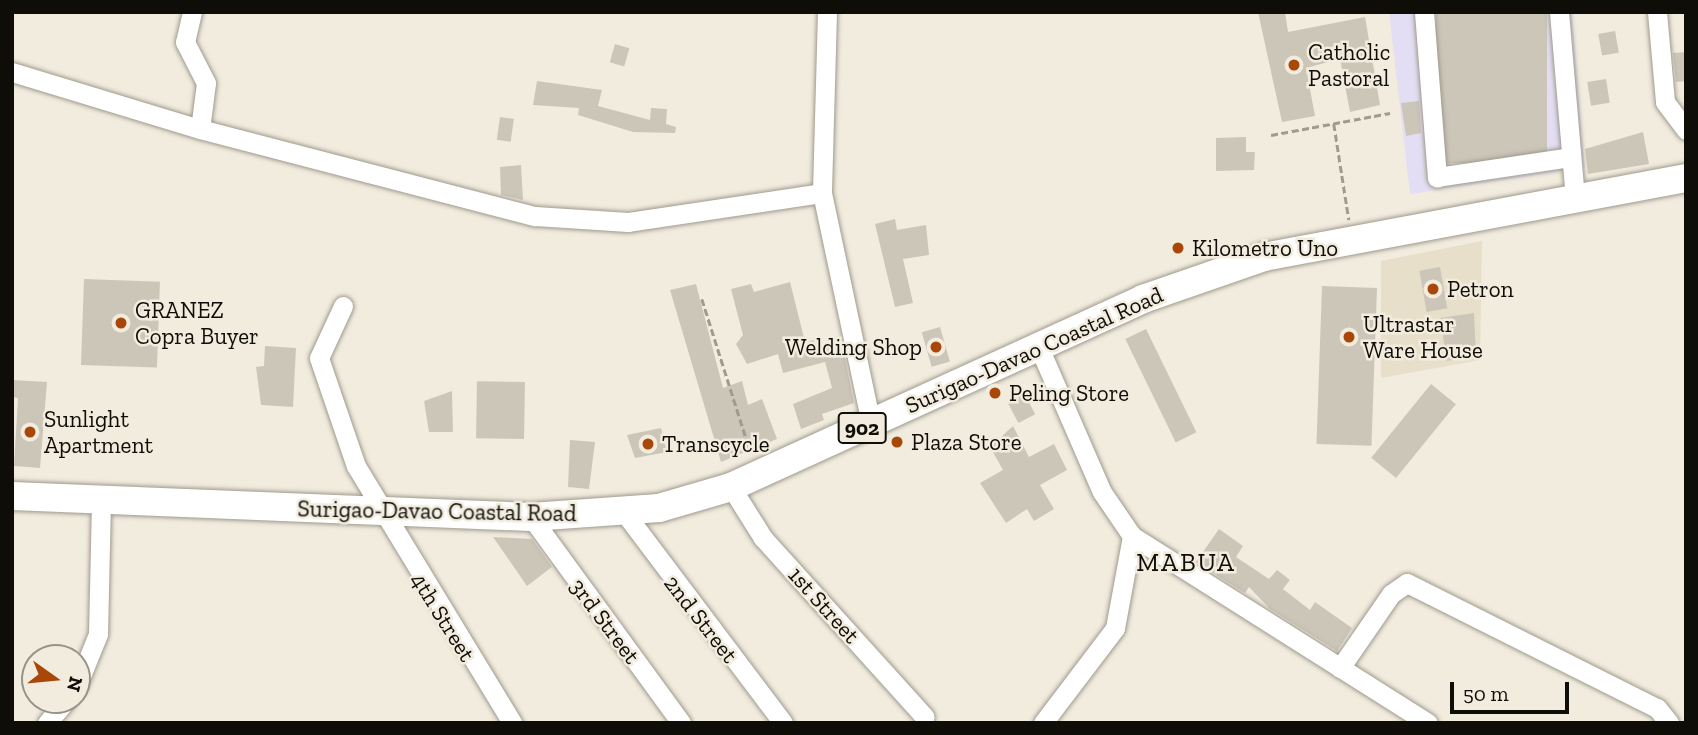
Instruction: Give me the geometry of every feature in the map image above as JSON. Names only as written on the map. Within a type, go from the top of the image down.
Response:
[{"type":"highway","name":"Surigao-Davao Coastal Road","points":[[12,496],[531,517],[624,512],[731,487],[1038,345],[1264,257],[1686,178]]},
{"type":"street","points":[[192,12],[186,42],[206,83],[200,129]]},
{"type":"street","points":[[827,12],[821,193],[871,423]]},
{"type":"street","points":[[1424,12],[1437,177],[1572,157]]},
{"type":"street","points":[[1559,12],[1575,199]]},
{"type":"street","points":[[1657,12],[1665,102],[1686,130]]},
{"type":"street","points":[[12,72],[200,129],[535,216],[587,223],[821,193]]},
{"type":"street","name":"4th Street","points":[[343,306],[322,350],[321,372],[377,509],[512,723]]},
{"type":"street","points":[[1038,345],[1102,492],[1132,536],[1428,723]]},
{"type":"street","name":"1st Street","points":[[731,487],[763,538],[925,717]]},
{"type":"street","points":[[91,651],[98,634],[101,500]]},
{"type":"street","name":"2nd Street","points":[[624,512],[783,723]]},
{"type":"street","name":"3rd Street","points":[[531,517],[681,723]]},
{"type":"street","points":[[1043,723],[1115,628],[1132,536]]},
{"type":"street","points":[[1340,668],[1391,594],[1406,583],[1657,708],[1669,723]]},
{"type":"path","points":[[1271,135],[1390,113]]},
{"type":"path","points":[[1334,124],[1352,240]]},
{"type":"path","points":[[702,299],[750,450]]},
{"type":"shaded area","points":[[1389,12],[1572,12],[1585,168],[1410,194]]},
{"type":"shaded area","points":[[1482,241],[1480,360],[1381,378],[1381,261]]},
{"type":"building","name":"Catholic Pastoral","points":[[1258,12],[1285,12],[1288,32],[1365,17],[1380,105],[1350,112],[1340,59],[1306,68],[1315,116],[1282,122]]},
{"type":"building","points":[[1436,12],[1547,12],[1547,163],[1436,163]]},
{"type":"building","points":[[1615,31],[1619,53],[1602,56],[1598,34]]},
{"type":"building","points":[[615,44],[629,48],[624,66],[610,62]]},
{"type":"building","points":[[1686,52],[1686,81],[1676,82],[1673,53]]},
{"type":"building","points":[[1606,79],[1610,103],[1591,106],[1587,82]]},
{"type":"building","points":[[537,81],[602,90],[598,106],[650,120],[651,108],[667,109],[666,124],[676,127],[675,133],[633,132],[578,115],[579,108],[533,105]]},
{"type":"building","points":[[1419,101],[1421,133],[1406,136],[1401,103]]},
{"type":"building","points":[[500,117],[514,119],[511,142],[497,140]]},
{"type":"building","points":[[1643,132],[1649,164],[1588,174],[1585,149]]},
{"type":"building","points":[[1246,137],[1246,152],[1255,152],[1254,170],[1216,171],[1216,138]]},
{"type":"building","points":[[521,165],[523,200],[501,195],[500,167]]},
{"type":"building","points":[[895,219],[897,230],[926,225],[929,255],[903,259],[913,303],[895,307],[875,224]]},
{"type":"building","name":"Petron","points":[[1440,267],[1447,308],[1427,312],[1419,271]]},
{"type":"building","name":"GRANEZ Copra Buyer","points":[[84,279],[160,282],[157,368],[81,365]]},
{"type":"building","points":[[790,282],[805,342],[814,340],[817,350],[842,344],[854,403],[822,414],[824,420],[801,429],[793,404],[832,388],[825,362],[783,373],[778,354],[747,364],[736,344],[743,335],[731,289],[751,284],[754,292]]},
{"type":"building","points":[[696,284],[723,388],[742,381],[748,405],[762,399],[777,439],[721,462],[670,290]]},
{"type":"building","name":"Ultrastar Ware House","points":[[1322,286],[1377,288],[1371,446],[1316,444]]},
{"type":"building","points":[[1474,313],[1476,355],[1447,361],[1440,318]]},
{"type":"building","name":"Welding Shop","points":[[940,327],[950,362],[932,367],[922,332]]},
{"type":"building","points":[[1146,329],[1196,432],[1176,442],[1125,339]]},
{"type":"building","points":[[265,346],[296,348],[293,407],[261,405],[256,367],[264,366]]},
{"type":"building","name":"Sunlight Apartment","points":[[12,380],[47,382],[40,468],[14,466],[18,398],[12,397]]},
{"type":"building","points":[[477,381],[525,382],[524,439],[476,438]]},
{"type":"building","points":[[1431,384],[1456,404],[1396,478],[1371,458]]},
{"type":"building","points":[[452,391],[453,432],[429,432],[424,401]]},
{"type":"building","points":[[1024,393],[1035,414],[1018,423],[1007,402]]},
{"type":"building","points":[[1013,426],[1029,457],[1054,444],[1067,470],[1040,485],[1054,509],[1034,521],[1027,509],[1006,523],[980,483],[1003,470],[990,447]]},
{"type":"building","name":"Transcycle","points":[[661,428],[667,452],[635,458],[627,435]]},
{"type":"building","points":[[570,440],[595,442],[589,489],[568,487]]},
{"type":"building","points":[[1219,529],[1243,546],[1236,557],[1269,579],[1277,570],[1290,580],[1283,589],[1310,610],[1315,602],[1352,628],[1337,651],[1270,609],[1249,587],[1245,593],[1196,562]]},
{"type":"building","points":[[493,537],[532,539],[552,567],[527,586]]},
{"type":"place","name":"Catholic Pastoral","points":[[1294,65]]},
{"type":"place","name":"Kilometro Uno","points":[[1178,248]]},
{"type":"place","name":"Petron","points":[[1433,289]]},
{"type":"place","name":"GRANEZ Copra Buyer","points":[[121,323]]},
{"type":"place","name":"Ultrastar Ware House","points":[[1349,337]]},
{"type":"place","name":"Welding Shop","points":[[936,347]]},
{"type":"place","name":"Peling Store","points":[[995,393]]},
{"type":"place","name":"Sunlight Apartment","points":[[30,432]]},
{"type":"place","name":"Plaza Store","points":[[897,442]]},
{"type":"place","name":"Transcycle","points":[[648,444]]},
{"type":"district","name":"MABUA","points":[[1186,563]]}]
